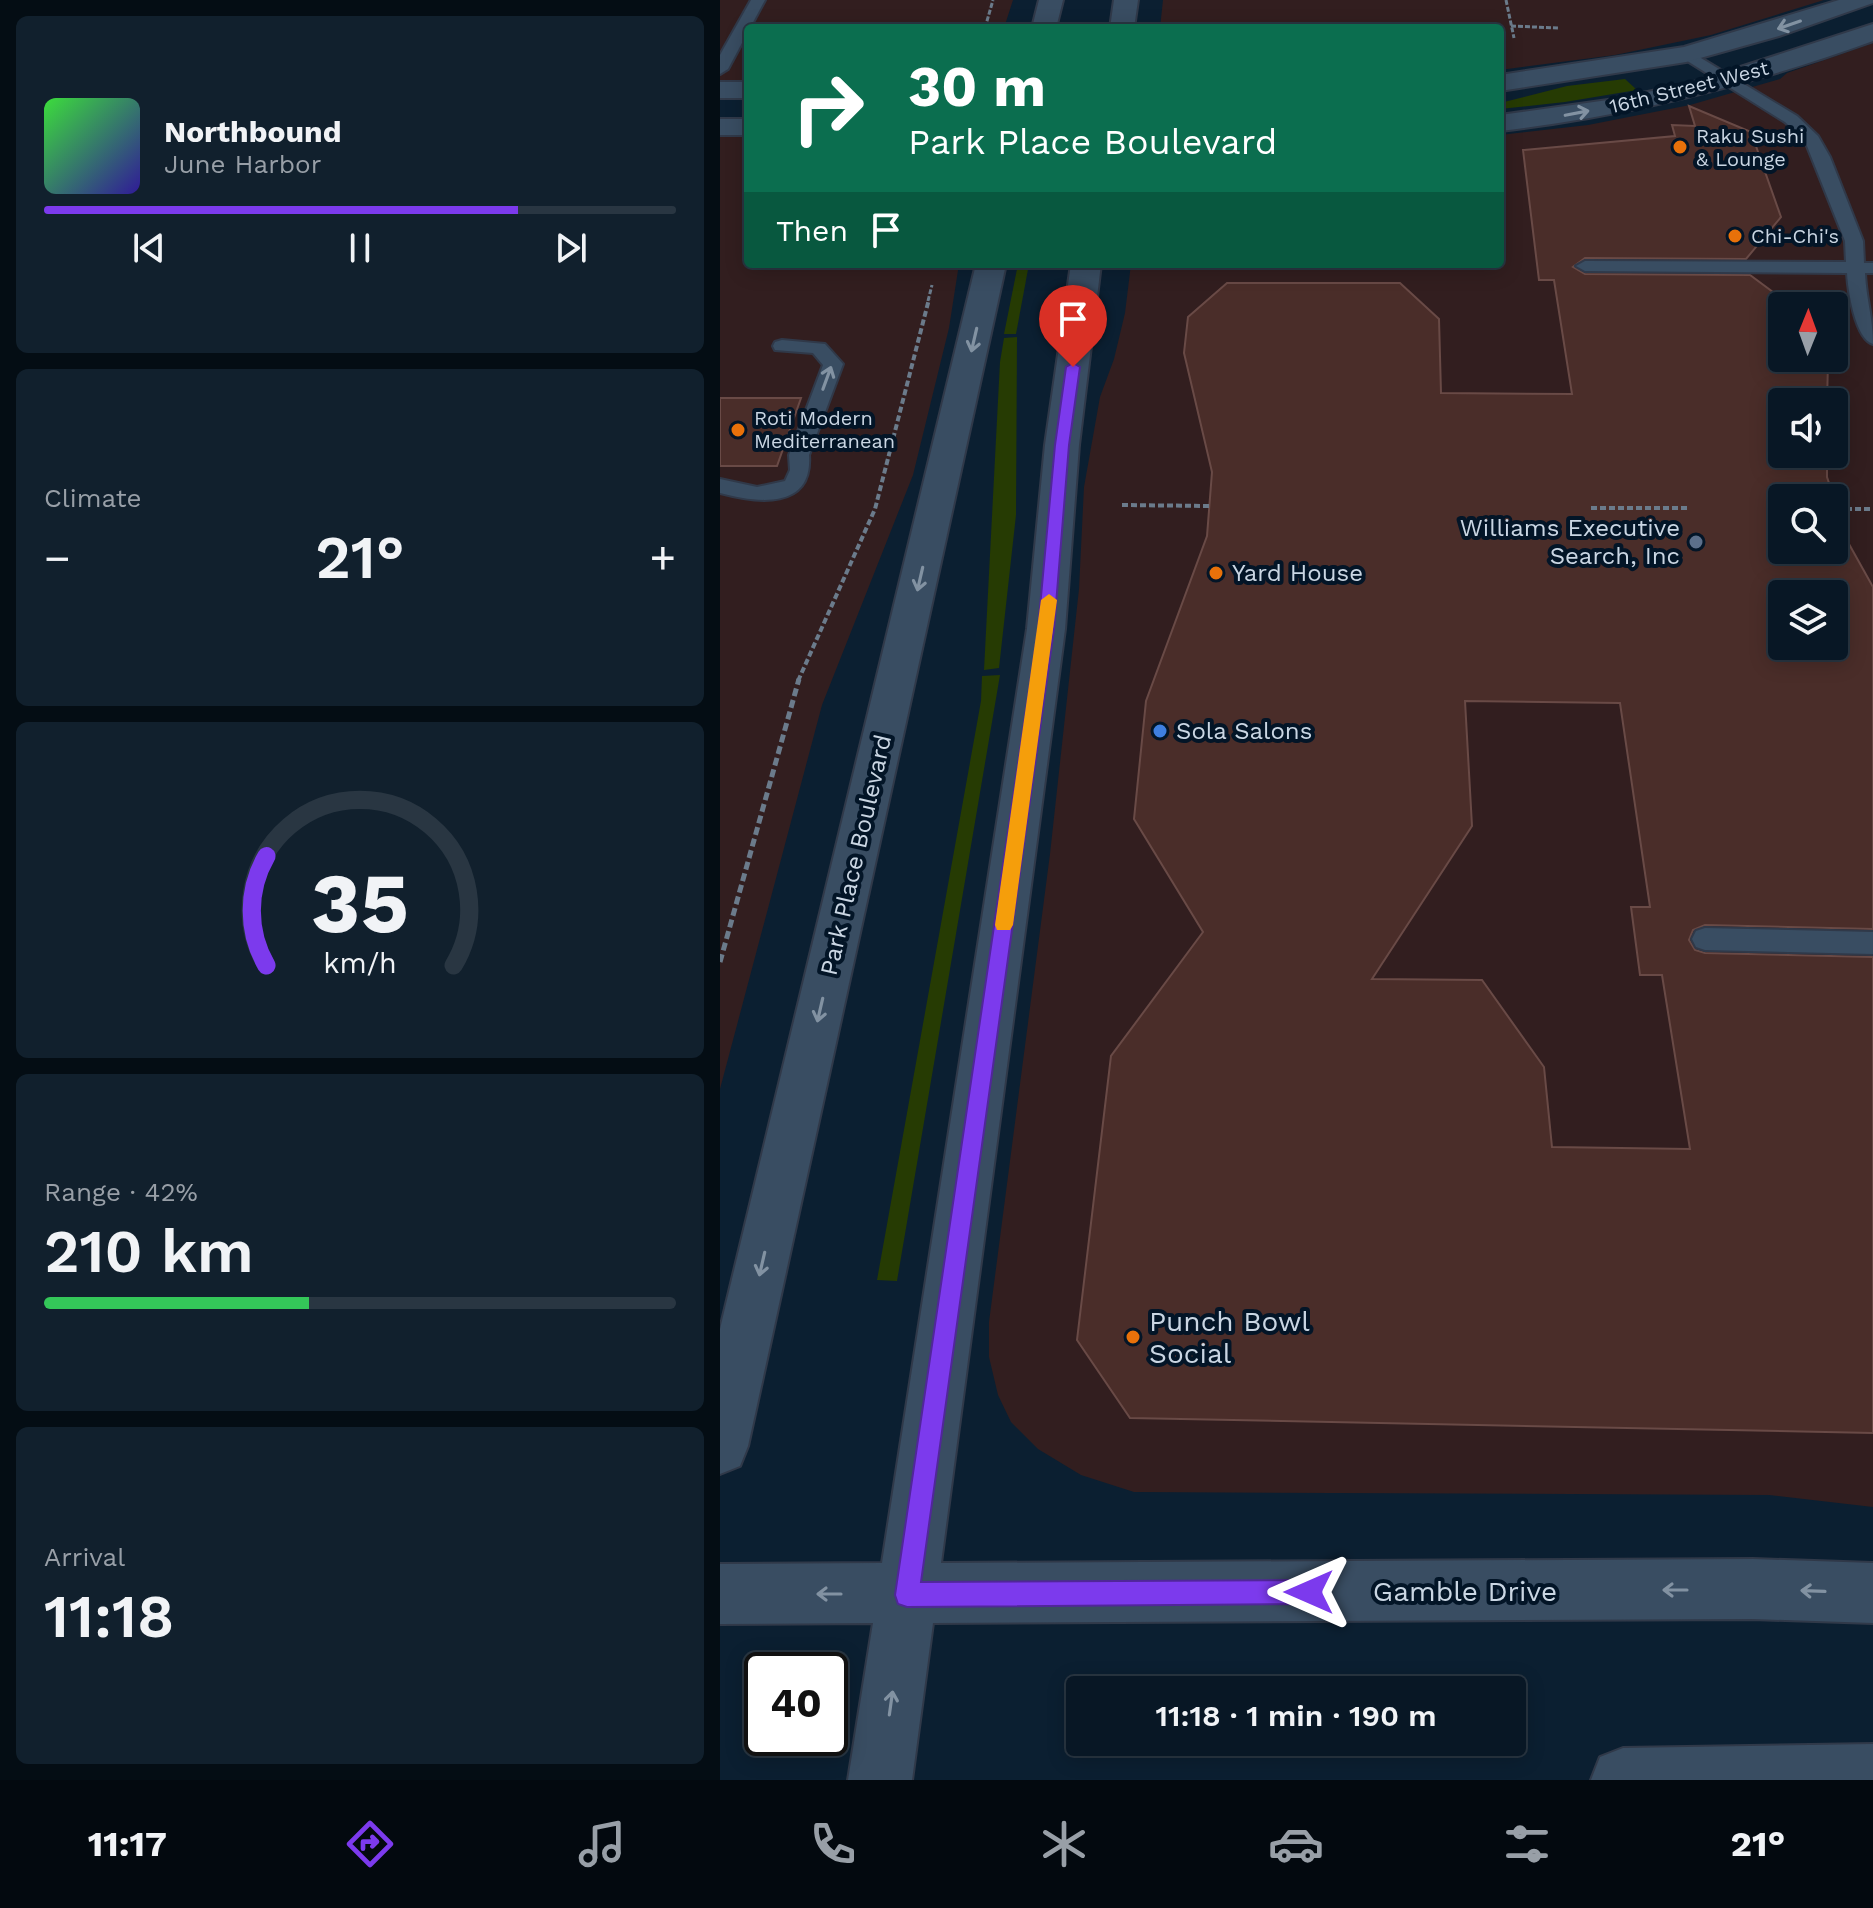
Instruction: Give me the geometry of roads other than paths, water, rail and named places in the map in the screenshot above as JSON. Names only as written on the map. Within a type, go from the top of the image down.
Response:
[{"type":"street","points":[[1045,24],[1051,0]]},
{"type":"street","points":[[1123,24],[1126,0]]},
{"type":"street","name":"16th Street West","points":[[1504,82],[1686,54],[1770,31],[1863,0]]},
{"type":"street","name":"16th Street West","points":[[1504,123],[1563,116],[1678,95],[1730,81],[1873,32]]},
{"type":"street","points":[[720,90],[744,90]]},
{"type":"street","points":[[720,127],[744,127]]},
{"type":"street","name":"Park Place Boulevard","points":[[720,1446],[990,268]]},
{"type":"street","points":[[880,1780],[1044,644],[1062,445],[1085,268]]},
{"type":"street","name":"Gamble Drive","points":[[720,1594],[1753,1589],[1873,1593]]},
{"type":"street","points":[[1623,1780],[1873,1776]]},
{"type":"lane","points":[[745,24],[758,0]]},
{"type":"lane","points":[[720,69],[744,25]]},
{"type":"lane","points":[[1686,54],[1791,119],[1812,139],[1822,157],[1864,267],[1857,295],[1873,338]]},
{"type":"lane","points":[[1585,266],[1864,267]]},
{"type":"lane","points":[[720,486],[747,494],[776,494],[794,485],[800,470],[799,455],[833,364],[818,348],[782,346]]},
{"type":"lane","points":[[1705,939],[1873,943]]},
{"type":"place","name":"Raku Sushi & Lounge","points":[[1680,147]]},
{"type":"place","name":"Chi-Chi's","points":[[1735,236]]},
{"type":"place","name":"Roti Modern Mediterranean","points":[[738,430]]},
{"type":"place","name":"Williams Executive Search, Inc","points":[[1696,542]]},
{"type":"place","name":"Yard House","points":[[1216,573]]},
{"type":"place","name":"Sola Salons","points":[[1160,731]]},
{"type":"place","name":"Punch Bowl Social","points":[[1133,1337]]}]
